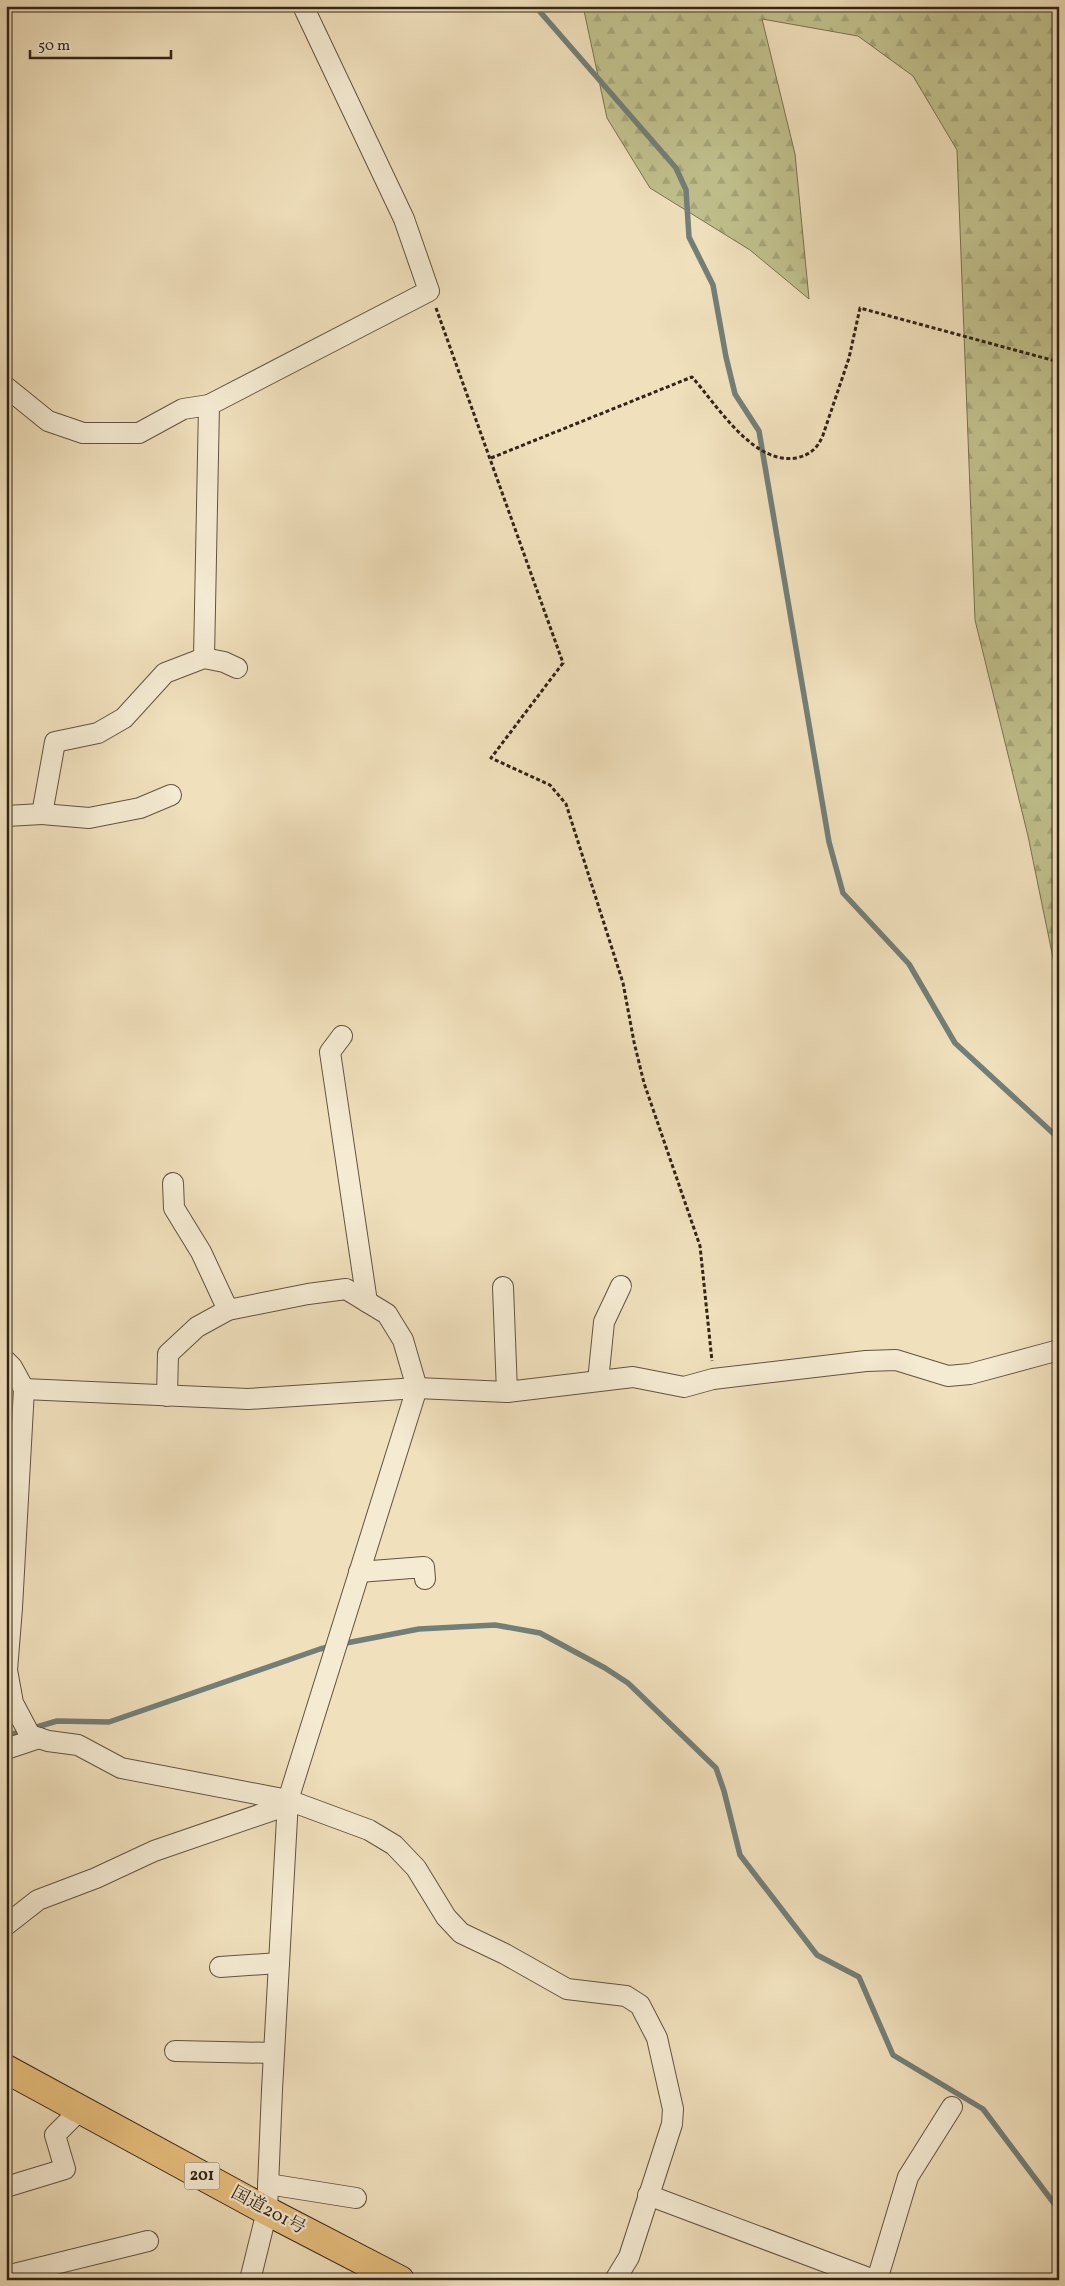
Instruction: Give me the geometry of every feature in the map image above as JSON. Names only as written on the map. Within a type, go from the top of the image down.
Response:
[{"type":"highway","name":"国道201号","points":[[6,2069],[267,2211],[400,2280]]},
{"type":"street","points":[[6,387],[48,421],[82,433],[139,433],[183,408],[209,405],[429,291],[404,219],[303,6]]},
{"type":"street","points":[[204,658],[209,405]]},
{"type":"street","points":[[42,814],[55,742],[98,733],[124,718],[165,673],[204,658],[224,662],[237,668]]},
{"type":"street","points":[[6,816],[42,814],[89,818],[140,808],[170,795]]},
{"type":"street","points":[[342,1036],[330,1052],[367,1302]]},
{"type":"street","points":[[173,1182],[174,1208],[201,1252],[228,1310]]},
{"type":"street","points":[[598,1381],[604,1322],[621,1286]]},
{"type":"street","points":[[503,1287],[506,1392]]},
{"type":"street","points":[[167,1396],[168,1354],[197,1327],[228,1310],[308,1294],[346,1289],[387,1314],[403,1340],[417,1388],[288,1803],[267,2211],[250,2280]]},
{"type":"street","points":[[24,1389],[248,1399],[417,1388],[506,1392],[633,1377],[684,1387],[713,1379],[896,1360],[948,1376],[970,1374],[1059,1350]]},
{"type":"street","points":[[6,1361],[12,1366],[24,1389],[7,1670],[13,1703],[31,1731],[78,1745],[121,1768],[288,1803],[369,1830],[394,1845],[416,1868],[446,1917],[461,1933],[505,1954],[567,1989],[626,1996],[640,2005],[657,2038],[673,2109],[672,2124],[629,2257],[616,2280]]},
{"type":"street","points":[[359,1572],[424,1567],[424,1579]]},
{"type":"street","points":[[6,1749],[31,1731]]},
{"type":"street","points":[[6,1925],[38,1900],[96,1878],[154,1851],[288,1803]]},
{"type":"street","points":[[220,1967],[279,1963]]},
{"type":"street","points":[[175,2051],[274,2053]]},
{"type":"street","points":[[648,2195],[875,2280],[908,2177],[952,2106]]},
{"type":"street","points":[[6,2188],[65,2169],[55,2135],[71,2119],[77,2108]]},
{"type":"street","points":[[268,2184],[356,2198]]},
{"type":"street","points":[[6,2276],[148,2241]]},
{"type":"path","points":[[429,291],[491,458],[563,663],[492,758],[550,785],[566,804],[623,983],[644,1083],[700,1246],[713,1379]]},
{"type":"path","points":[[491,458],[692,377],[744,438],[765,454],[784,460],[807,456],[819,444],[823,435],[849,358],[860,308],[1059,362]]},
{"type":"green space","points":[[583,6],[1059,6],[1059,987],[1028,836],[975,620],[957,150],[913,76],[858,36],[762,19],[795,154],[809,299],[750,250],[650,188],[607,118]]},
{"type":"waterway","points":[[535,6],[676,168],[686,190],[689,237],[713,285],[726,357],[735,394],[759,431],[829,842],[843,893],[909,964],[955,1043],[1055,1135]]},
{"type":"waterway","points":[[341,1644],[419,1629],[495,1625],[540,1633],[605,1668],[628,1683],[716,1768],[724,1791],[740,1855],[817,1955],[859,1977],[893,2055],[983,2109],[1059,2210]]},
{"type":"waterway","points":[[6,1736],[57,1721],[109,1722],[332,1646]]}]
